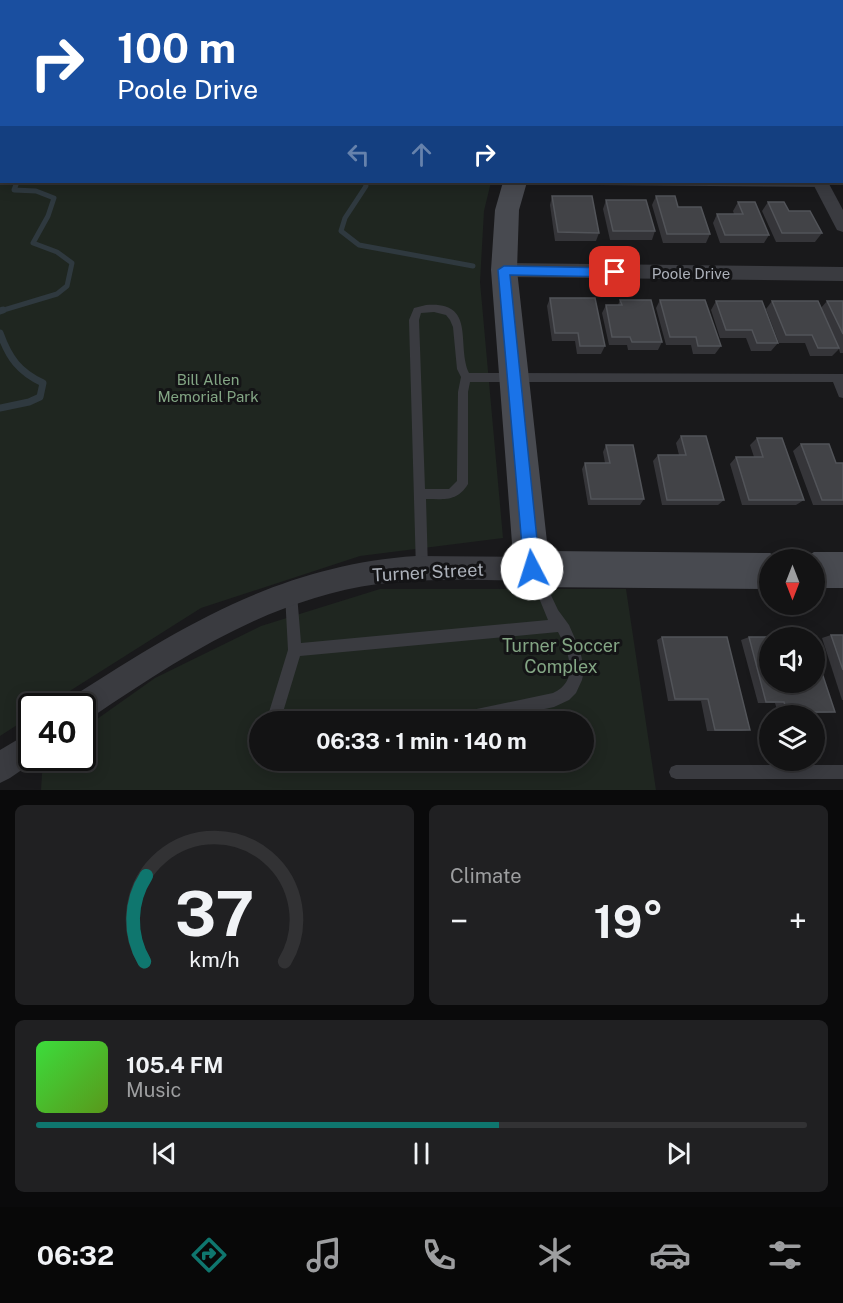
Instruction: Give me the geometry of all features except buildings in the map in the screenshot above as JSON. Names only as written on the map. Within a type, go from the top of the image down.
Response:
[{"type":"street","points":[[515,183],[507,210],[504,270],[532,569]]},
{"type":"street","points":[[821,183],[843,226]]},
{"type":"street","name":"Poole Drive","points":[[504,270],[843,274]]},
{"type":"street","name":"Turner Street","points":[[96,698],[165,652],[235,616],[309,586],[377,572],[532,569],[759,571]]},
{"type":"street","points":[[825,570],[843,570]]},
{"type":"street","points":[[0,768],[18,755]]},
{"type":"lane","points":[[419,494],[452,494],[462,484],[464,475],[463,392],[466,377],[460,369],[458,324],[454,315],[448,310],[423,308],[417,311],[414,320],[419,494],[422,570]]},
{"type":"lane","points":[[466,377],[513,379],[839,378],[843,394]]},
{"type":"lane","points":[[498,711],[567,696],[575,684],[577,660],[532,569]]},
{"type":"lane","points":[[276,711],[295,650],[291,593]]},
{"type":"lane","points":[[295,650],[560,625]]},
{"type":"lane","points":[[676,772],[843,773]]},
{"type":"green space","name":"Bill Allen Memorial Park","points":[[0,183],[491,183],[484,211],[480,282],[503,538],[360,556],[201,608],[67,693],[18,693],[18,724],[0,736]]},
{"type":"green space","name":"Turner Soccer Complex","points":[[380,589],[626,589],[656,790],[41,790],[42,771],[96,771],[96,720],[155,678],[261,626]]},
{"type":"waterway","points":[[3,310],[0,311],[57,294],[67,286],[72,263],[57,252],[33,243],[48,216],[54,198],[36,191],[14,190],[17,183]]},
{"type":"waterway","points":[[365,183],[366,186],[345,218],[341,231],[359,245],[473,266]]},
{"type":"waterway","points":[[0,333],[7,350],[21,369],[43,383],[40,397],[29,402],[0,408]]},
{"type":"route","points":[[532,569],[504,270],[615,272]]}]
